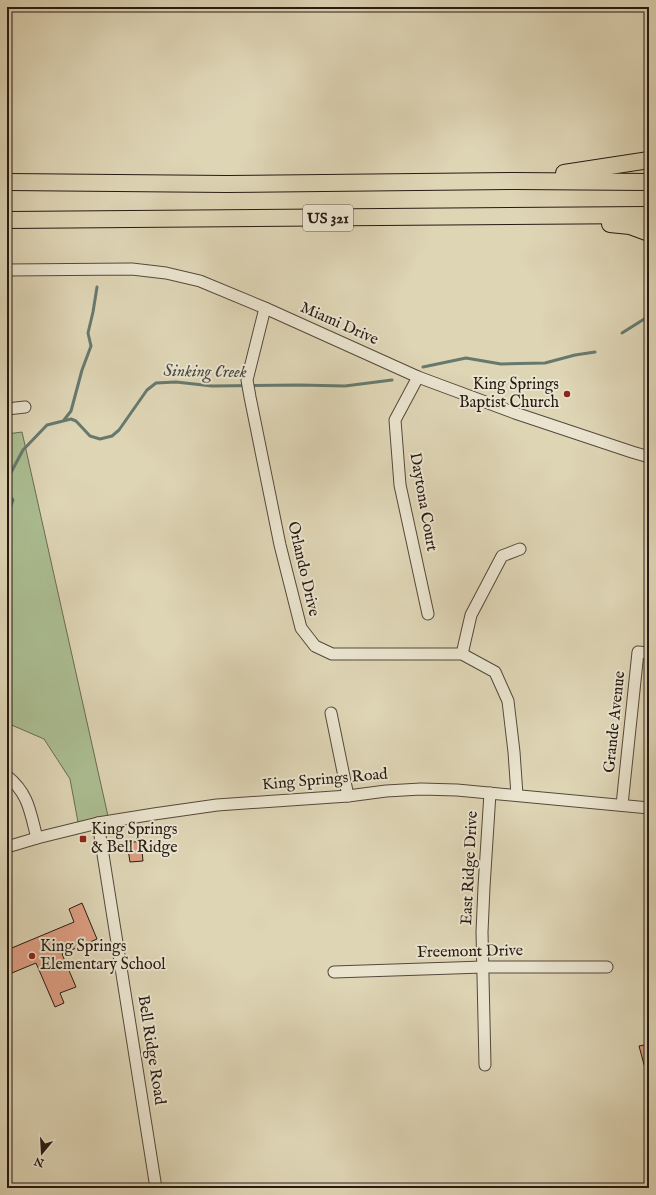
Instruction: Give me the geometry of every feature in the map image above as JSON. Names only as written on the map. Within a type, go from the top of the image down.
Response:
[{"type":"highway","points":[[515,181],[649,160]]},
{"type":"highway","name":"US 321","points":[[7,182],[234,184],[515,181],[649,182]]},
{"type":"highway","name":"US 321","points":[[7,220],[649,215]]},
{"type":"highway","points":[[523,216],[630,226],[649,233]]},
{"type":"street","name":"Miami Drive","points":[[7,270],[132,269],[166,273],[200,281],[265,308],[418,377],[515,413],[649,457]]},
{"type":"street","name":"Orlando Drive","points":[[265,308],[247,380],[280,545],[301,628],[315,646],[332,654],[462,654],[495,672],[508,701],[517,795]]},
{"type":"street","name":"Daytona Court","points":[[418,377],[395,420],[400,485],[428,614]]},
{"type":"street","points":[[7,409],[25,407]]},
{"type":"street","points":[[462,654],[471,615],[502,556],[520,549]]},
{"type":"street","name":"Grande Avenue","points":[[622,805],[638,652],[649,653]]},
{"type":"street","points":[[331,712],[348,796]]},
{"type":"street","points":[[7,776],[16,784],[24,795],[37,838]]},
{"type":"street","name":"King Springs Road","points":[[7,847],[98,823],[154,814],[217,805],[348,796],[386,791],[421,789],[457,790],[649,808]]},
{"type":"street","name":"East Ridge Drive","points":[[485,1065],[482,932],[490,793]]},
{"type":"street","name":"Bell Ridge Road","points":[[98,823],[156,1188]]},
{"type":"street","name":"Freemont Drive","points":[[334,972],[483,967],[607,968]]},
{"type":"green space","points":[[22,432],[108,816],[78,822],[70,779],[44,739],[7,723],[7,434]]},
{"type":"building","points":[[141,841],[143,861],[130,862],[127,843]]},
{"type":"building","name":"King Springs Elementary School","points":[[82,903],[97,939],[62,954],[76,987],[60,993],[64,1003],[55,1007],[36,963],[7,975],[7,950],[74,922],[69,909]]},
{"type":"building","points":[[649,1044],[649,1072],[646,1072],[639,1046]]},
{"type":"waterway","points":[[64,420],[71,411],[82,370],[91,346],[88,333],[97,287]]},
{"type":"waterway","name":"Sinking Creek","points":[[622,333],[649,316]]},
{"type":"waterway","name":"Sinking Creek","points":[[423,367],[466,358],[501,364],[545,363],[575,355],[595,352]]},
{"type":"waterway","name":"Sinking Creek","points":[[7,480],[23,450],[47,425],[71,419],[76,421],[90,436],[100,439],[112,436],[119,430],[147,390],[156,383],[176,382],[212,386],[345,386],[392,380]]},
{"type":"waterway","name":"Sinking Creek","points":[[7,493],[13,500],[7,516]]},
{"type":"place","name":"King Springs Baptist Church","points":[[567,394]]},
{"type":"place","name":"King Springs & Bell Ridge","points":[[83,839]]},
{"type":"place","name":"King Springs Elementary School","points":[[32,956]]}]
